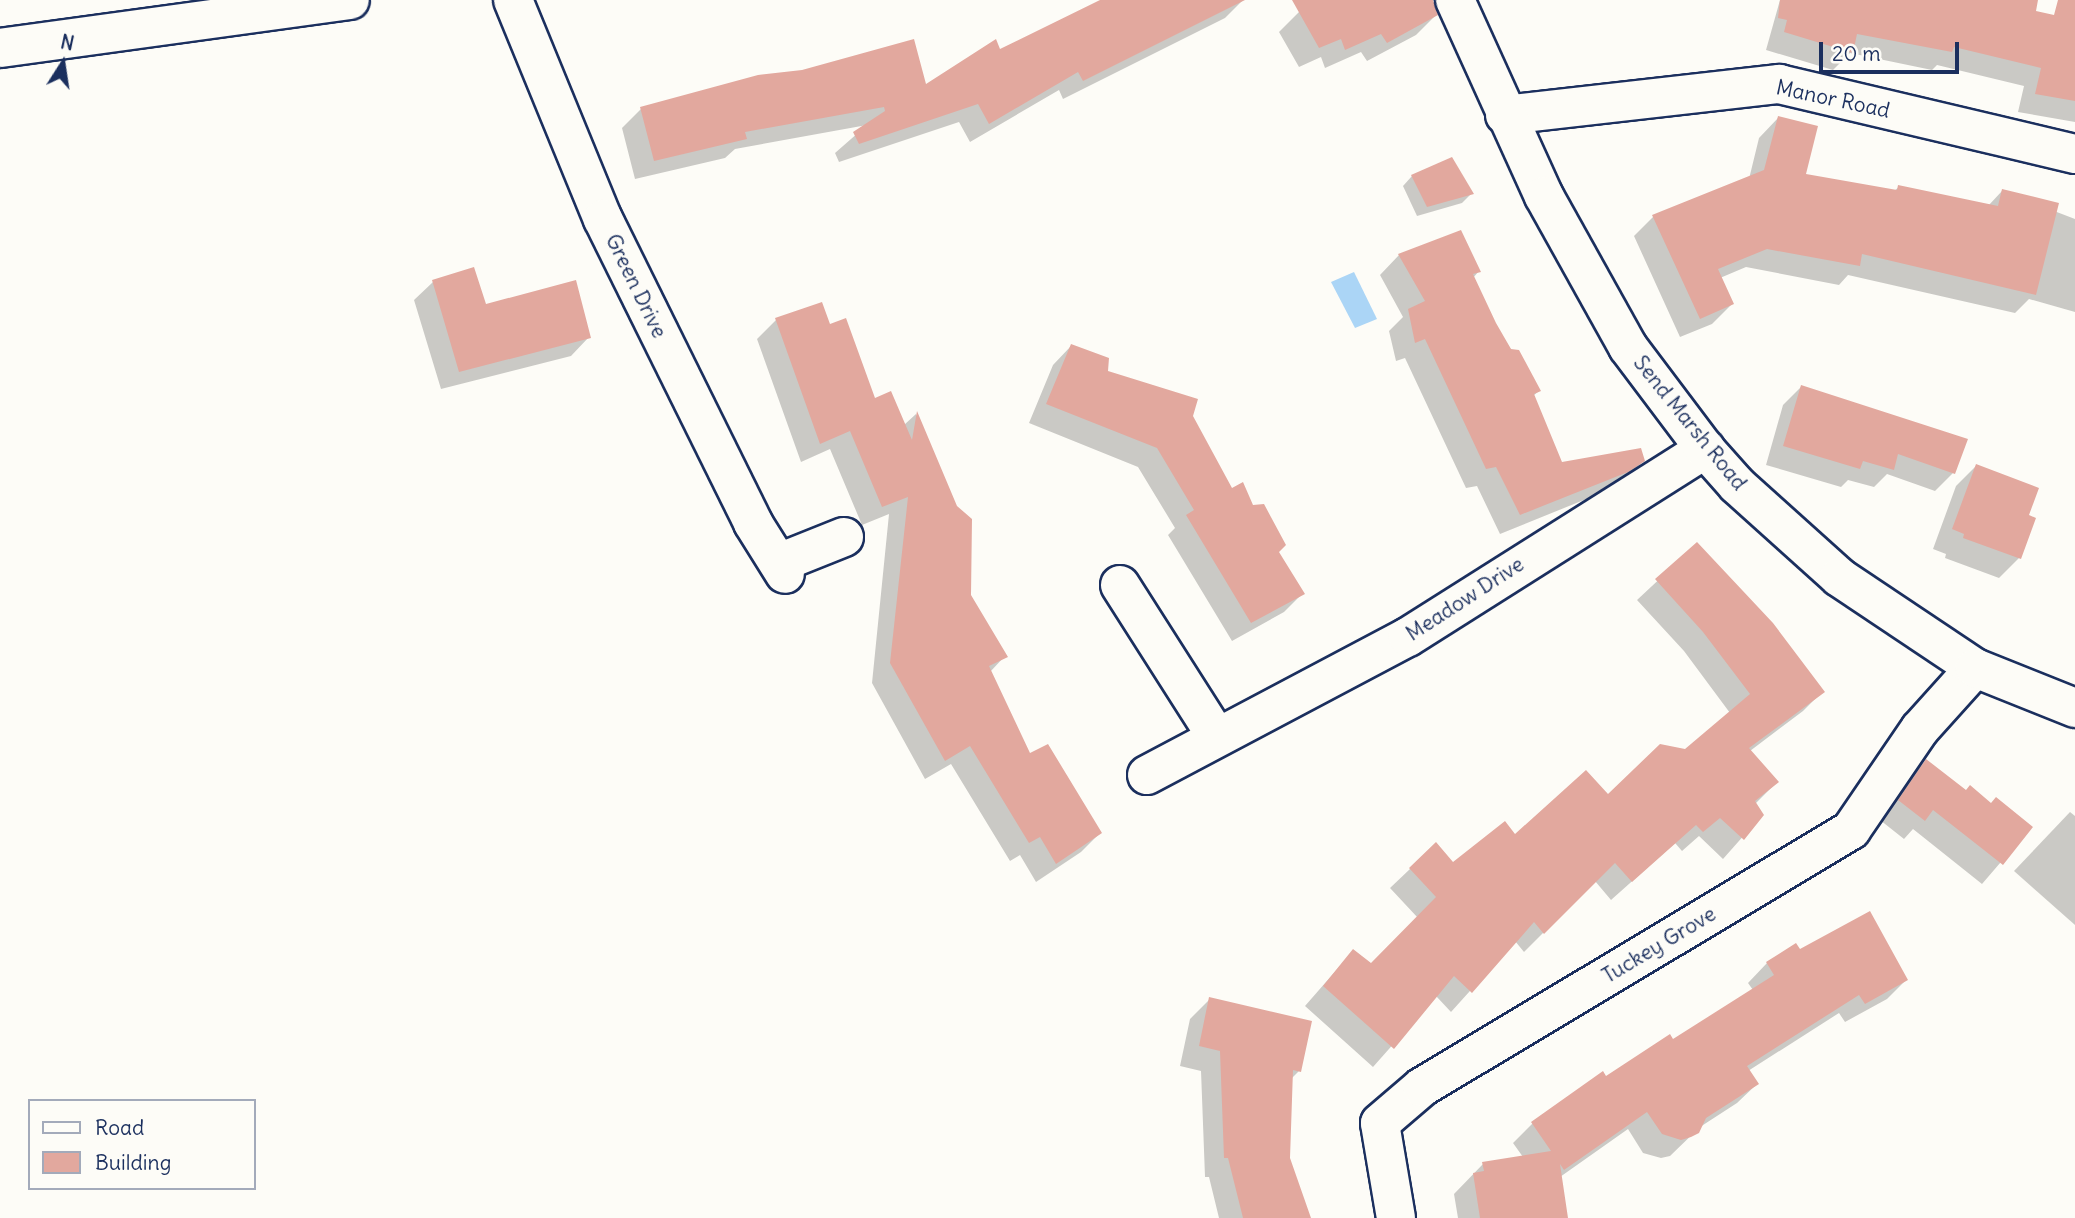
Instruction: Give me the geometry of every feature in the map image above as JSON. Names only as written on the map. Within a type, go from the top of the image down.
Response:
[{"type":"street","points":[[0,48],[350,0]]},
{"type":"street","name":"Green Drive","points":[[513,0],[603,219],[753,523],[782,569],[844,537]]},
{"type":"street","name":"Send Marsh Road","points":[[1455,0],[1505,115],[1544,195],[1628,347],[1704,449],[1737,485],[1839,577],[1975,668],[2075,708]]},
{"type":"street","name":"Manor Road","points":[[1505,115],[1779,84],[2075,154]]},
{"type":"street","name":"Meadow Drive","points":[[1147,775],[1408,637],[1704,449]]},
{"type":"street","points":[[1120,585],[1217,737]]},
{"type":"street","name":"Tuckey Grove","points":[[1396,1218],[1380,1123],[1422,1087],[1851,830],[1920,729],[1975,668]]},
{"type":"water","points":[[1354,272],[1377,319],[1355,328],[1331,282]]},
{"type":"building","points":[[1100,0],[1245,0],[1083,81],[1078,72],[989,124],[978,104],[859,144],[853,132],[885,111],[884,107],[745,132],[747,139],[654,161],[640,107],[758,75],[802,70],[914,39],[926,84],[996,39],[1000,49]]},
{"type":"building","points":[[1292,0],[1433,0],[1438,15],[1387,43],[1381,34],[1345,50],[1341,39],[1319,48]]},
{"type":"building","points":[[1780,0],[2038,0],[2036,11],[2054,15],[2058,0],[2075,0],[2075,101],[2035,94],[2041,68],[1954,47],[1952,52],[1857,34],[1853,53],[1784,32],[1787,20],[1778,18]]},
{"type":"building","points":[[1778,116],[1818,126],[1806,174],[1897,190],[1898,185],[1998,206],[2002,189],[2059,203],[2036,295],[1862,254],[1860,266],[1767,249],[1718,269],[1734,304],[1700,319],[1652,215],[1764,170]]},
{"type":"building","points":[[1452,157],[1474,194],[1427,207],[1411,175]]},
{"type":"building","points":[[1461,230],[1481,272],[1473,274],[1496,323],[1511,349],[1519,350],[1541,391],[1534,394],[1562,462],[1641,448],[1645,461],[1628,472],[1520,515],[1496,467],[1486,469],[1425,339],[1415,343],[1408,309],[1425,301],[1398,254]]},
{"type":"building","points":[[474,267],[486,304],[576,280],[591,338],[459,372],[432,280]]},
{"type":"building","points":[[822,302],[830,324],[846,318],[875,398],[891,391],[912,440],[917,411],[957,506],[972,519],[971,595],[1008,657],[989,666],[1030,753],[1048,744],[1102,833],[1056,864],[1040,837],[1029,843],[970,746],[945,761],[890,663],[908,497],[882,507],[850,431],[820,444],[775,318]]},
{"type":"building","points":[[1071,344],[1109,358],[1108,371],[1198,399],[1193,416],[1232,488],[1243,482],[1253,505],[1264,504],[1286,545],[1279,552],[1305,594],[1251,623],[1186,515],[1194,510],[1157,448],[1046,404]]},
{"type":"building","points":[[1801,385],[1968,439],[1955,474],[1898,454],[1894,470],[1863,461],[1860,469],[1783,446]]},
{"type":"building","points":[[1976,464],[2039,488],[2029,515],[2036,518],[2021,559],[1963,538],[1964,534],[1952,529]]},
{"type":"building","points":[[1697,542],[1773,623],[1825,692],[1749,748],[1779,782],[1755,801],[1764,815],[1744,840],[1720,818],[1703,832],[1696,825],[1632,882],[1615,863],[1544,934],[1534,922],[1472,993],[1454,976],[1394,1049],[1323,986],[1353,949],[1371,963],[1436,897],[1409,868],[1436,842],[1453,862],[1505,821],[1515,834],[1586,770],[1608,794],[1660,744],[1685,749],[1750,694],[1703,632],[1655,579]]},
{"type":"building","points":[[1926,759],[1966,790],[1970,785],[1991,803],[1996,797],[2033,827],[2003,865],[1933,810],[1925,821],[1898,800]]},
{"type":"building","points":[[1870,911],[1908,980],[1865,1004],[1859,995],[1747,1066],[1759,1084],[1706,1118],[1699,1133],[1681,1140],[1662,1134],[1647,1112],[1564,1170],[1560,1164],[1568,1218],[1480,1218],[1473,1173],[1484,1171],[1482,1162],[1551,1151],[1531,1122],[1603,1071],[1606,1076],[1670,1034],[1673,1039],[1774,975],[1766,962],[1796,943],[1800,949]]},
{"type":"building","points":[[1209,997],[1312,1021],[1301,1072],[1293,1070],[1290,1158],[1311,1218],[1243,1218],[1228,1158],[1224,1158],[1220,1051],[1199,1046]]}]
